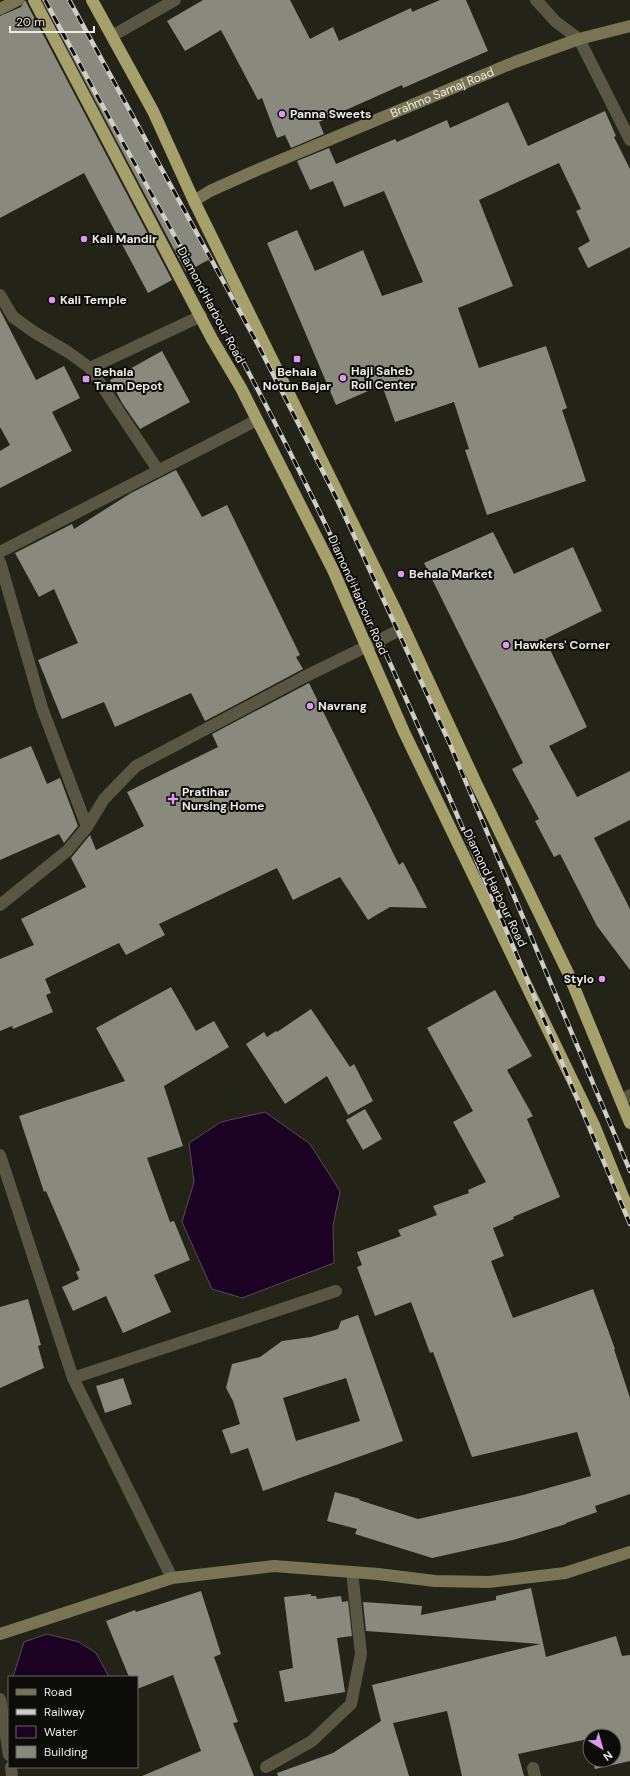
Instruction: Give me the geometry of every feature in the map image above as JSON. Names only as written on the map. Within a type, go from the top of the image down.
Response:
[{"type":"highway","name":"Diamond Harbour Road","points":[[34,0],[257,420],[333,570],[404,732],[594,1125],[630,1214]]},
{"type":"highway","name":"Diamond Harbour Road","points":[[92,0],[153,111],[194,201],[404,628],[476,783],[569,975],[625,1098],[630,1123]]},
{"type":"street","points":[[0,9],[18,0]]},
{"type":"street","points":[[112,36],[175,0]]},
{"type":"street","points":[[536,0],[556,22],[579,39],[630,140]]},
{"type":"street","name":"Brahmo Samaj Road","points":[[194,201],[210,191],[257,170],[515,62],[579,39],[630,26]]},
{"type":"street","points":[[0,295],[13,317],[90,368],[158,470]]},
{"type":"street","points":[[90,368],[201,316]]},
{"type":"street","points":[[0,552],[257,420]]},
{"type":"street","points":[[0,562],[42,708],[86,827]]},
{"type":"street","points":[[0,905],[67,851],[86,827],[104,799],[136,766],[304,677],[404,628]]},
{"type":"street","points":[[0,1155],[73,1378],[172,1578]]},
{"type":"street","points":[[73,1378],[336,1291]]},
{"type":"street","points":[[0,1634],[172,1578],[274,1566],[378,1574],[435,1581],[489,1582],[565,1573],[630,1552]]},
{"type":"street","points":[[266,1767],[312,1741],[351,1704],[361,1654],[352,1572]]},
{"type":"street","points":[[0,1699],[8,1750]]},
{"type":"water","points":[[265,1112],[310,1144],[340,1191],[333,1226],[334,1263],[242,1298],[212,1289],[182,1222],[194,1182],[189,1143],[221,1122]]},
{"type":"water","points":[[47,1634],[79,1642],[96,1653],[108,1676],[13,1676],[24,1642]]},
{"type":"building","points":[[25,0],[172,280],[148,293],[84,173],[0,218],[0,16],[21,7]]},
{"type":"building","points":[[42,0],[72,0],[212,258],[186,272]]},
{"type":"building","points":[[203,0],[290,0],[310,39],[333,27],[339,41],[411,8],[412,12],[440,0],[466,0],[488,51],[403,88],[402,85],[319,122],[324,134],[291,148],[285,135],[277,138],[262,98],[258,100],[221,30],[185,51],[167,21]]},
{"type":"building","points":[[508,102],[528,146],[605,111],[616,136],[614,137],[630,169],[630,247],[588,268],[578,248],[590,241],[576,211],[581,209],[559,163],[479,200],[513,286],[458,308],[479,368],[546,346],[567,408],[562,410],[586,481],[487,515],[465,450],[469,449],[454,402],[395,422],[382,385],[336,405],[267,243],[297,230],[315,271],[363,250],[382,296],[423,282],[384,191],[344,207],[333,181],[310,190],[297,161],[329,148],[336,164],[395,139],[397,142],[447,120],[450,128]]},
{"type":"building","points":[[0,310],[36,380],[64,366],[80,398],[52,412],[72,451],[0,488],[0,451],[10,445],[0,427]]},
{"type":"building","points":[[162,351],[190,402],[140,429],[122,403],[110,380]]},
{"type":"building","points":[[176,470],[202,517],[227,505],[300,655],[296,657],[303,669],[205,721],[191,693],[115,727],[104,702],[62,719],[38,660],[78,643],[54,589],[39,597],[15,553],[72,524],[74,529],[131,493]]},
{"type":"building","points":[[493,532],[514,574],[573,547],[602,611],[545,639],[587,727],[549,746],[577,797],[630,771],[630,820],[594,838],[630,909],[630,970],[597,926],[560,854],[554,857],[535,821],[539,819],[512,769],[523,763],[424,563]]},
{"type":"building","points":[[309,683],[399,865],[403,862],[427,908],[390,907],[368,920],[340,877],[293,900],[277,868],[159,924],[165,935],[126,955],[119,943],[45,979],[51,993],[46,995],[53,1012],[13,1029],[12,1026],[0,1031],[0,959],[34,945],[21,919],[86,887],[71,858],[90,835],[96,850],[144,826],[127,792],[218,747],[212,734]]},
{"type":"building","points":[[31,746],[47,784],[60,778],[78,826],[64,843],[59,834],[0,860],[0,759]]},
{"type":"building","points":[[171,987],[196,1031],[214,1021],[229,1047],[164,1086],[183,1146],[147,1158],[170,1222],[174,1221],[190,1260],[154,1275],[171,1312],[123,1333],[106,1296],[73,1311],[62,1287],[79,1279],[76,1272],[80,1270],[46,1191],[44,1192],[19,1116],[125,1081],[96,1028]]},
{"type":"building","points":[[495,990],[532,1056],[507,1070],[533,1116],[527,1119],[560,1197],[513,1217],[514,1219],[493,1228],[504,1256],[491,1261],[513,1318],[593,1289],[615,1349],[630,1398],[630,1494],[595,1506],[597,1512],[566,1524],[513,1540],[432,1558],[355,1534],[357,1529],[327,1521],[335,1492],[418,1519],[523,1495],[591,1476],[577,1432],[472,1457],[433,1352],[430,1353],[411,1302],[375,1316],[357,1267],[362,1265],[357,1252],[401,1236],[398,1230],[437,1215],[433,1206],[469,1193],[468,1190],[486,1182],[453,1122],[473,1111],[427,1028]]},
{"type":"building","points":[[311,1009],[350,1067],[354,1064],[373,1101],[348,1115],[327,1076],[285,1104],[246,1044],[264,1032],[267,1037],[276,1031],[277,1032]]},
{"type":"building","points":[[365,1109],[382,1139],[363,1150],[346,1120]]},
{"type":"building","points":[[28,1299],[41,1345],[38,1346],[44,1368],[0,1388],[0,1307]]},
{"type":"building","points":[[358,1315],[403,1441],[263,1491],[248,1448],[231,1454],[222,1430],[240,1424],[233,1401],[226,1388],[232,1364],[260,1357],[282,1341],[311,1337],[338,1329],[341,1321]],"holes":[[[346,1378],[360,1421],[296,1441],[283,1398]]]},
{"type":"building","points":[[123,1378],[132,1404],[105,1413],[96,1386]]},
{"type":"building","points":[[531,1588],[546,1657],[616,1636],[622,1656],[630,1655],[630,1761],[622,1763],[622,1728],[582,1728],[582,1740],[518,1754],[524,1776],[462,1776],[447,1711],[393,1723],[409,1776],[278,1776],[277,1773],[333,1753],[381,1721],[372,1685],[540,1644],[366,1631],[363,1602],[422,1606],[421,1615],[496,1600],[496,1596]]},
{"type":"building","points":[[201,1591],[221,1654],[214,1657],[238,1722],[233,1723],[254,1776],[142,1776],[201,1751],[173,1675],[138,1689],[138,1676],[129,1676],[106,1621],[135,1610],[136,1612]]},
{"type":"building","points":[[311,1594],[311,1596],[316,1596],[317,1599],[341,1596],[342,1602],[348,1601],[352,1636],[337,1638],[345,1692],[285,1702],[279,1671],[293,1668],[284,1597]]},
{"type":"railway","points":[[45,0],[254,382],[319,511],[361,599],[440,777],[630,1224]]},
{"type":"railway","points":[[69,0],[256,341],[338,501],[449,742],[630,1171]]},
{"type":"place","name":"Panna Sweets","points":[[282,114]]},
{"type":"place","name":"Kali Mandir","points":[[84,239]]},
{"type":"place","name":"Kali Temple","points":[[52,300]]},
{"type":"place","name":"Behala Notun Bajar","points":[[297,359]]},
{"type":"place","name":"Haji Saheb Roll Center","points":[[343,378]]},
{"type":"place","name":"Behala Tram Depot","points":[[86,379]]},
{"type":"place","name":"Behala Market","points":[[401,574]]},
{"type":"place","name":"Hawkers' Corner","points":[[506,645]]},
{"type":"place","name":"Navrang","points":[[310,706]]},
{"type":"place","name":"Pratihar Nursing Home","points":[[173,799]]},
{"type":"place","name":"Stylo","points":[[602,979]]}]
